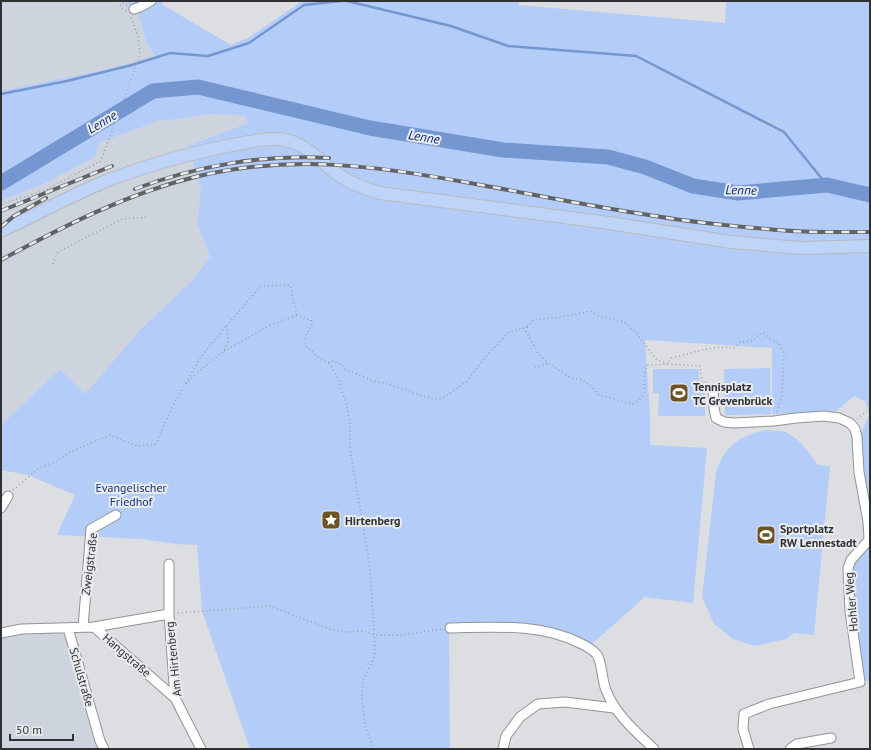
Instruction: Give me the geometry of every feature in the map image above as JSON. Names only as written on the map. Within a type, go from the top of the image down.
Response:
[{"type":"main road","points":[[1,231],[98,185],[158,163],[231,145],[279,139],[290,141],[301,146],[336,174],[356,186],[380,193],[609,222],[731,242],[801,248],[870,246]]},
{"type":"street","points":[[130,12],[151,1]]},
{"type":"street","points":[[713,389],[716,418],[724,422],[774,421],[824,416],[839,418],[850,423]]},
{"type":"street","name":"Hohler Weg","points":[[748,749],[743,729],[744,714],[769,704],[860,682],[850,611],[848,568],[851,560],[868,542],[869,533],[859,472],[858,437],[855,429],[850,423]]},
{"type":"street","points":[[1,508],[8,496]]},
{"type":"street","name":"Zweigstraße","points":[[83,627],[91,529],[116,514]]},
{"type":"street","name":"Am Hirtenberg","points":[[170,564],[168,614],[175,698],[201,749]]},
{"type":"street","points":[[94,627],[168,614]]},
{"type":"street","name":"Hangstraße","points":[[1,633],[22,629],[94,627],[175,698]]},
{"type":"street","points":[[450,628],[503,627],[540,630],[568,637],[590,649],[598,655],[605,689],[614,708],[654,749]]},
{"type":"street","name":"Schulstraße","points":[[68,628],[100,741],[104,749]]},
{"type":"street","points":[[503,749],[506,736],[520,717],[538,704],[565,702],[614,708]]},
{"type":"street","points":[[790,749],[797,744],[831,738]]},
{"type":"path","points":[[1,204],[43,191],[101,161],[140,55],[138,37],[130,12]]},
{"type":"path","points":[[54,264],[58,252],[122,219],[147,217]]},
{"type":"path","points":[[8,496],[20,482],[37,470],[56,462],[68,453],[110,435],[137,446],[156,444],[174,403],[200,358],[261,286],[290,285],[298,315]]},
{"type":"path","points":[[329,363],[333,362],[342,365],[345,369],[373,381],[388,384],[432,399],[443,398],[466,382],[487,355],[508,333],[527,327],[533,320],[561,317],[590,311],[599,316],[624,322],[638,335],[656,359],[668,364]]},
{"type":"path","points":[[185,385],[198,372],[224,351],[269,326],[298,315],[311,320],[312,325],[306,335],[306,345],[318,357],[329,363],[336,374],[347,406],[350,423],[350,449],[370,567],[375,645],[374,658],[363,681],[362,697],[365,726],[374,749]]},
{"type":"path","points":[[224,351],[228,341],[227,325]]},
{"type":"path","points":[[527,327],[526,331],[538,353],[571,378],[583,380],[599,395],[633,404],[640,400],[644,395],[644,372],[648,365],[668,364],[700,366],[702,382],[710,382],[710,389],[713,389]]},
{"type":"path","points":[[668,364],[671,358],[707,348],[723,346],[735,348],[740,342],[753,341],[759,334],[764,333],[779,343],[784,355],[782,396],[774,421]]},
{"type":"path","points":[[536,368],[548,362]]},
{"type":"path","points":[[850,423],[870,409]]},
{"type":"path","points":[[168,614],[270,606],[329,629],[344,632],[362,631],[374,635],[401,635],[450,628]]},
{"type":"shaded area","points":[[1,1],[120,1],[131,6],[140,18],[146,42],[155,56],[108,69],[1,91]]},
{"type":"shaded area","points":[[210,114],[245,116],[248,123],[188,146],[201,189],[197,224],[210,257],[193,280],[140,330],[85,394],[60,370],[1,425],[1,201],[43,184],[98,143],[160,120],[163,121]]},
{"type":"shaded area","points":[[46,629],[64,634],[93,733],[101,749],[1,749],[1,637]]},
{"type":"green space","name":"Evangelischer Friedhof","points":[[120,1],[163,1],[163,5],[231,45],[248,38],[301,2],[314,1],[519,1],[519,5],[725,23],[726,1],[870,1],[870,525],[861,471],[861,434],[869,415],[866,402],[854,396],[835,412],[772,414],[772,348],[645,340],[650,413],[650,445],[707,448],[693,603],[645,597],[585,650],[566,640],[505,630],[449,630],[450,749],[250,749],[202,611],[197,545],[175,544],[143,539],[57,535],[75,495],[28,475],[1,470],[1,425],[60,369],[85,394],[140,330],[193,280],[210,257],[197,224],[201,189],[188,146],[248,123],[245,116],[210,114],[163,121],[160,120],[99,143],[95,157],[43,184],[1,201],[1,91],[108,69],[155,56],[146,42],[140,18],[131,6]]},
{"type":"green space","points":[[770,368],[771,414],[725,415],[724,369]]},
{"type":"green space","name":"Tennisplatz TC Grevenbrück","points":[[653,369],[699,369],[699,392],[705,393],[705,416],[658,416],[659,393],[653,393]]},
{"type":"green space","name":"Sportplatz RW Lennestadt","points":[[766,430],[788,433],[803,445],[818,465],[830,466],[814,635],[794,633],[786,639],[755,646],[733,639],[714,624],[702,597],[716,473],[719,464],[728,449],[740,439],[756,432]]},
{"type":"green space","points":[[870,545],[870,682],[863,677],[853,601],[855,588],[851,570],[854,563]]},
{"type":"waterway","points":[[1,94],[67,81],[132,65],[170,53],[208,56],[249,43],[304,5],[341,1]]},
{"type":"waterway","points":[[347,1],[451,26],[508,46],[636,56],[784,132],[827,185]]},
{"type":"waterway","name":"Lenne","points":[[1,183],[153,91],[198,87],[370,128],[503,150],[608,157],[645,167],[693,186],[738,193],[827,185],[870,195]]},
{"type":"railway","points":[[135,189],[182,174],[230,163],[280,158],[329,158]]},
{"type":"railway","points":[[1,260],[73,223],[122,201],[147,192],[199,176],[234,169],[268,165],[335,165],[402,172],[609,209],[739,227],[818,232],[870,232]]},
{"type":"railway","points":[[1,211],[112,166]]},
{"type":"railway","points":[[1,227],[14,216],[46,198]]},
{"type":"place","name":"Tennisplatz TC Grevenbrück","points":[[679,393]]},
{"type":"place","name":"Hirtenberg","points":[[331,520]]},
{"type":"place","name":"Sportplatz RW Lennestadt","points":[[766,535]]}]
